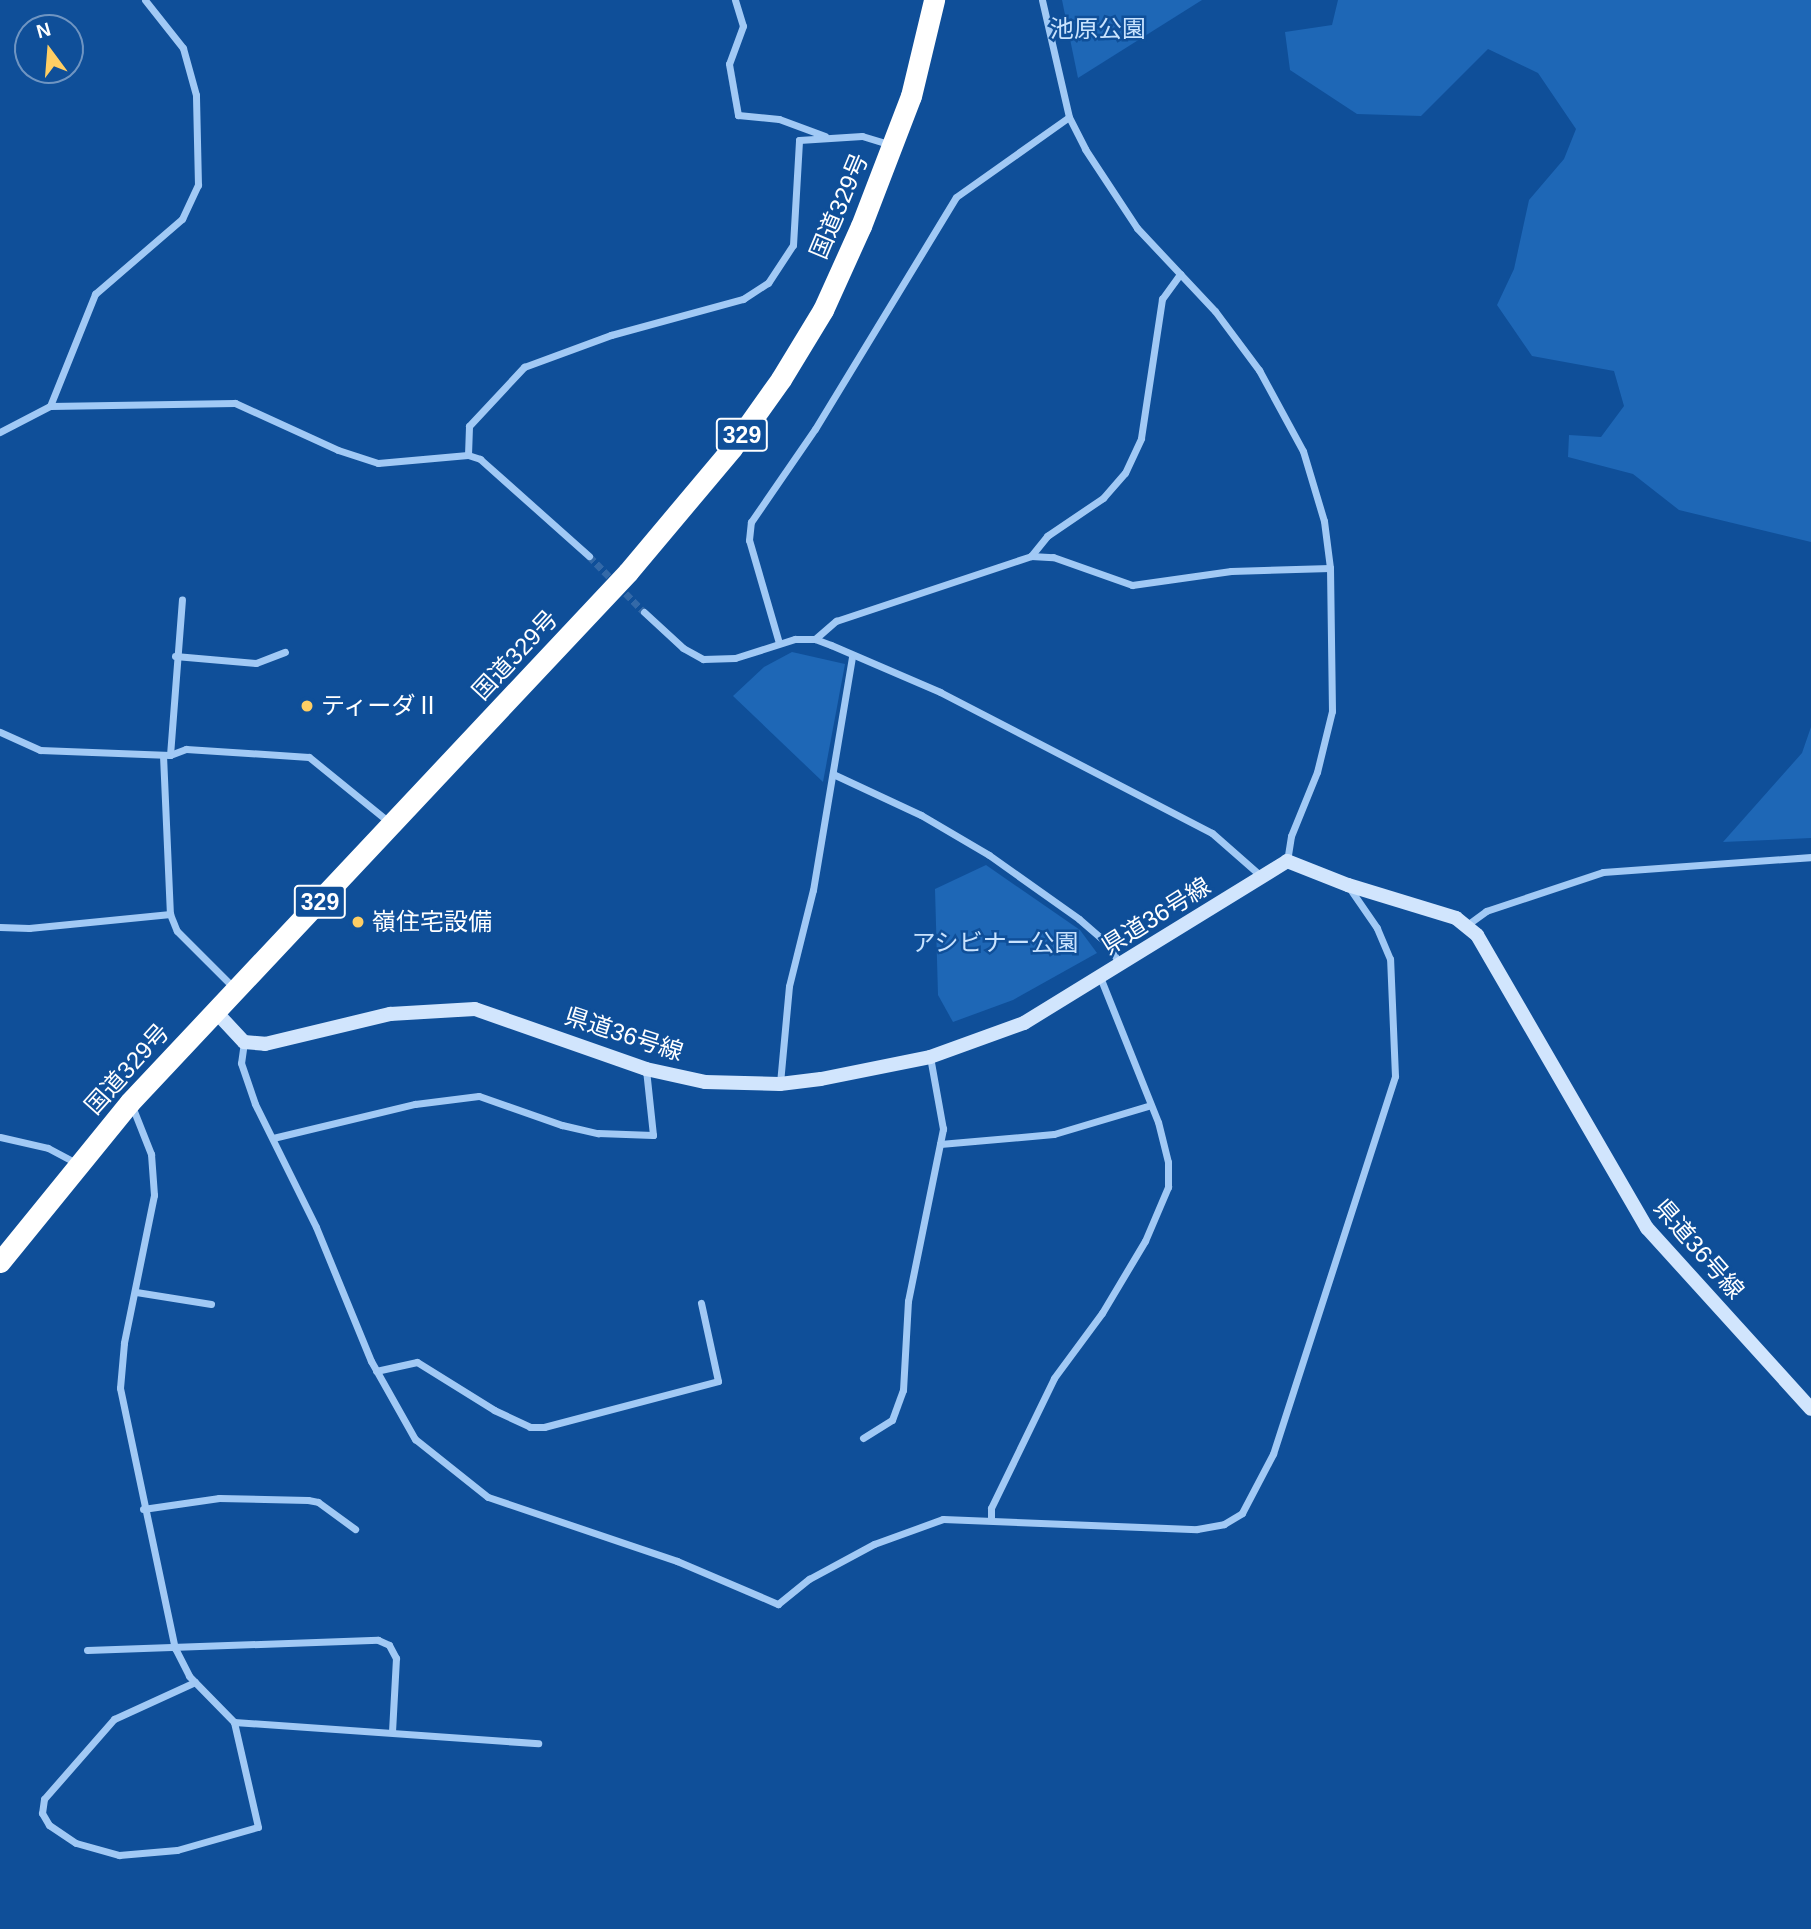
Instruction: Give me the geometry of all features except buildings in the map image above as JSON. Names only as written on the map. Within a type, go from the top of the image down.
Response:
[{"type":"highway","name":"国道329号","points":[[0,1262],[77,1163],[130,1102],[628,572],[732,448],[781,379],[822,310],[893,146],[926,45],[934,0]]},
{"type":"main road","name":"県道36号線","points":[[244,1042],[292,1040],[390,1014],[475,1009],[646,1069],[705,1082],[780,1084],[930,1057],[1024,1023],[1121,966],[1287,861]]},
{"type":"main road","points":[[1287,861],[1348,885],[1467,925]]},
{"type":"main road","name":"県道36号線","points":[[1467,925],[1494,962],[1647,1228],[1811,1409]]},
{"type":"main road","points":[[216,1012],[244,1042]]},
{"type":"street","points":[[50,406],[95,294],[182,219],[198,185],[193,83],[183,48],[145,0]]},
{"type":"street","points":[[735,0],[743,26],[729,64],[738,115],[779,119],[827,137]]},
{"type":"street","points":[[1042,0],[1069,117],[1137,228],[1180,274],[1259,370],[1303,451],[1324,521],[1330,568],[1332,711],[1317,772],[1291,836],[1287,861]]},
{"type":"street","points":[[779,643],[749,540],[751,522],[815,429],[956,197],[1069,117]]},
{"type":"street","points":[[468,455],[469,426],[524,367],[611,335],[743,299],[768,283],[793,245],[799,140],[862,136],[893,146]]},
{"type":"street","points":[[1031,555],[1047,536],[1103,498],[1125,473],[1140,438],[1161,299],[1180,274]]},
{"type":"street","points":[[0,432],[50,406],[235,403],[338,450],[378,463],[468,455],[480,459],[589,556]]},
{"type":"street","points":[[816,639],[836,621],[1031,555],[1053,556],[1132,586],[1231,571],[1330,568]]},
{"type":"street","points":[[181,599],[166,755],[170,914],[177,932],[236,991]]},
{"type":"street","points":[[644,612],[683,648],[703,659],[735,658],[779,643],[816,639],[852,657],[940,692],[1212,833],[1261,876]]},
{"type":"street","points":[[175,656],[256,663],[285,652]]},
{"type":"street","points":[[780,1084],[789,986],[813,890],[852,657]]},
{"type":"street","points":[[0,732],[40,750],[166,755],[186,749],[309,757],[392,824]]},
{"type":"street","points":[[833,774],[933,821],[989,855],[1079,919],[1108,944],[1121,966]]},
{"type":"street","points":[[1467,925],[1486,911],[1603,872],[1811,857]]},
{"type":"street","points":[[244,1042],[241,1063],[245,1077],[376,1371],[415,1439],[488,1497],[677,1561],[778,1604],[809,1579],[874,1544],[943,1519],[1197,1529],[1233,1518],[1255,1494],[1273,1454],[1395,1076],[1390,959],[1377,928],[1348,885]]},
{"type":"street","points":[[0,927],[29,928],[170,914]]},
{"type":"street","points":[[991,1519],[991,1508],[1054,1378],[1102,1313],[1160,1212],[1168,1187],[1168,1162],[1151,1105],[1100,977]]},
{"type":"street","points":[[863,1438],[892,1420],[903,1390],[908,1301],[943,1129],[930,1057]]},
{"type":"street","points":[[273,1138],[415,1104],[478,1096],[562,1125],[598,1133],[653,1135],[646,1069]]},
{"type":"street","points":[[130,1102],[151,1154],[154,1195],[124,1343],[120,1388],[143,1509],[175,1648],[195,1682],[234,1722],[258,1827],[177,1850],[119,1855],[76,1843],[49,1825],[43,1813],[44,1799],[114,1718],[195,1682]]},
{"type":"street","points":[[940,1144],[1054,1134],[1151,1105]]},
{"type":"street","points":[[0,1137],[48,1149],[77,1163]]},
{"type":"street","points":[[136,1292],[211,1304]]},
{"type":"street","points":[[376,1371],[417,1362],[494,1410],[530,1427],[544,1427],[718,1381],[701,1303]]},
{"type":"street","points":[[143,1509],[219,1498],[308,1500],[318,1502],[355,1529]]},
{"type":"street","points":[[87,1650],[378,1640],[389,1645],[396,1658],[392,1732]]},
{"type":"street","points":[[234,1722],[538,1743]]},
{"type":"green space","name":"池原公園","points":[[1062,0],[1202,0],[1078,78]]},
{"type":"green space","points":[[1338,0],[1811,0],[1811,542],[1679,510],[1633,474],[1568,457],[1569,435],[1601,437],[1624,406],[1614,371],[1532,356],[1497,305],[1514,269],[1529,200],[1564,159],[1576,129],[1538,73],[1488,49],[1421,116],[1357,114],[1290,70],[1285,32],[1332,25]]},
{"type":"green space","points":[[792,652],[845,664],[823,782],[733,696],[764,667]]},
{"type":"green space","points":[[1811,727],[1811,838],[1723,842],[1802,753]]},
{"type":"green space","name":"アシビナー公園","points":[[986,865],[1080,930],[1097,953],[1013,1000],[953,1022],[938,995],[935,889]]},
{"type":"tunnel","points":[[589,556],[644,612]]},
{"type":"place","name":"ティーダⅡ","points":[[307,706]]},
{"type":"place","name":"嶺住宅設備","points":[[358,922]]}]
